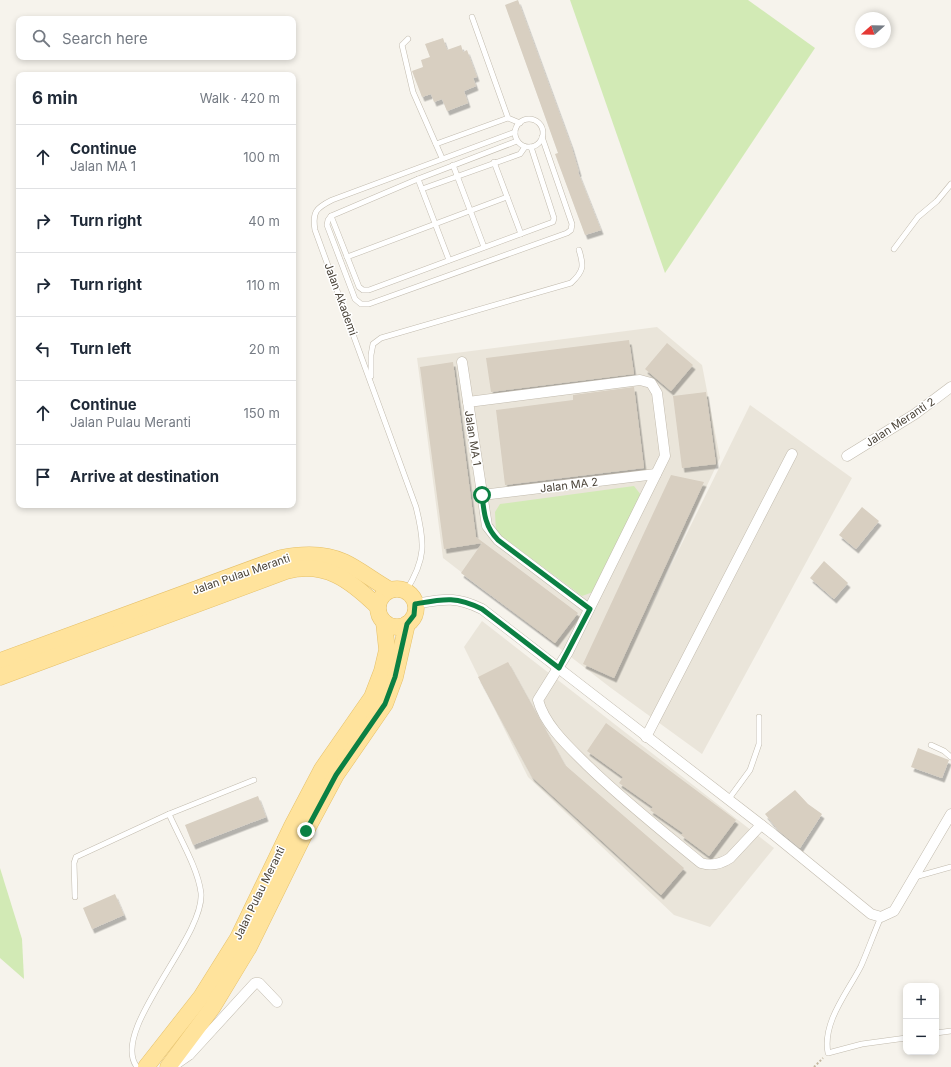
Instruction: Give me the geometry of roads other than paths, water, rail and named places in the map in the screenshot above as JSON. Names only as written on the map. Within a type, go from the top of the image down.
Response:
[{"type":"main road","name":"Jalan Pulau Meranti","points":[[0,661],[281,558],[299,555],[319,556],[343,562],[390,590]]},
{"type":"main road","name":"Jalan Pulau Meranti","points":[[0,677],[250,584],[302,567],[326,570],[357,587],[377,606]]},
{"type":"main road","points":[[395,588],[411,597],[414,615],[407,624],[397,627],[384,622],[378,612],[377,606],[381,596],[390,590],[395,588]]},
{"type":"main road","name":"Jalan Pulau Meranti","points":[[146,1067],[201,997],[238,938],[292,826],[322,769],[372,697],[382,670],[387,650],[384,622]]},
{"type":"main road","name":"Jalan Pulau Meranti","points":[[168,1067],[212,1008],[233,974],[249,947],[306,831],[336,775],[385,704],[395,677],[407,624]]},
{"type":"street","name":"Jalan MA 1","points":[[462,362],[487,526],[494,537],[590,609]]},
{"type":"street","points":[[468,402],[640,380],[652,383],[658,392],[665,456],[590,609],[559,668],[538,700],[541,710],[560,737],[625,801],[700,863],[708,865],[724,862],[761,825]]},
{"type":"street","name":"Jalan Meranti 2","points":[[847,456],[916,414],[951,387]]},
{"type":"street","points":[[646,737],[792,454]]},
{"type":"street","name":"Jalan MA 2","points":[[482,495],[656,474]]},
{"type":"street","points":[[411,597],[456,599],[482,609],[761,825],[871,914],[881,917],[894,911],[951,814]]},
{"type":"street","points":[[171,1067],[189,1055],[255,983],[259,983],[277,1002]]},
{"type":"lane","points":[[472,16],[508,118]]},
{"type":"lane","points":[[408,39],[402,45],[414,92],[442,158]]},
{"type":"lane","points":[[436,144],[508,118],[520,123]]},
{"type":"lane","points":[[331,216],[358,287],[363,290],[553,222],[554,218],[528,147],[517,140],[515,132],[520,123],[526,120],[533,120],[539,123],[543,130],[542,137],[538,144],[528,147],[520,154],[494,162],[422,189]]},
{"type":"lane","name":"Jalan Akademi","points":[[411,597],[421,562],[423,545],[421,527],[416,507],[315,230],[313,218],[319,206],[332,200],[515,132]]},
{"type":"lane","points":[[517,140],[418,179],[331,216],[327,225],[355,299],[361,304],[369,304],[567,234],[571,230],[572,224],[542,137]]},
{"type":"lane","points":[[494,162],[521,234]]},
{"type":"lane","points":[[453,166],[484,247]]},
{"type":"lane","points":[[418,179],[449,260]]},
{"type":"lane","points":[[894,249],[918,217],[937,201],[951,184]]},
{"type":"lane","points":[[347,257],[507,197]]},
{"type":"lane","points":[[370,379],[373,344],[381,338],[571,283],[579,275],[583,265],[579,250]]},
{"type":"lane","points":[[728,800],[750,770],[759,744],[759,717]]},
{"type":"lane","points":[[931,745],[944,750],[951,757]]},
{"type":"lane","points":[[75,897],[74,863],[76,857],[169,814],[254,780]]},
{"type":"lane","points":[[137,1067],[134,1063],[132,1055],[134,1035],[146,1008],[189,933],[199,912],[201,893],[194,870],[169,814]]},
{"type":"lane","points":[[915,877],[951,866]]},
{"type":"lane","points":[[881,917],[861,965],[829,1029],[826,1044],[828,1053],[862,1044],[903,1038]]},
{"type":"lane","points":[[939,1033],[951,1031]]}]
